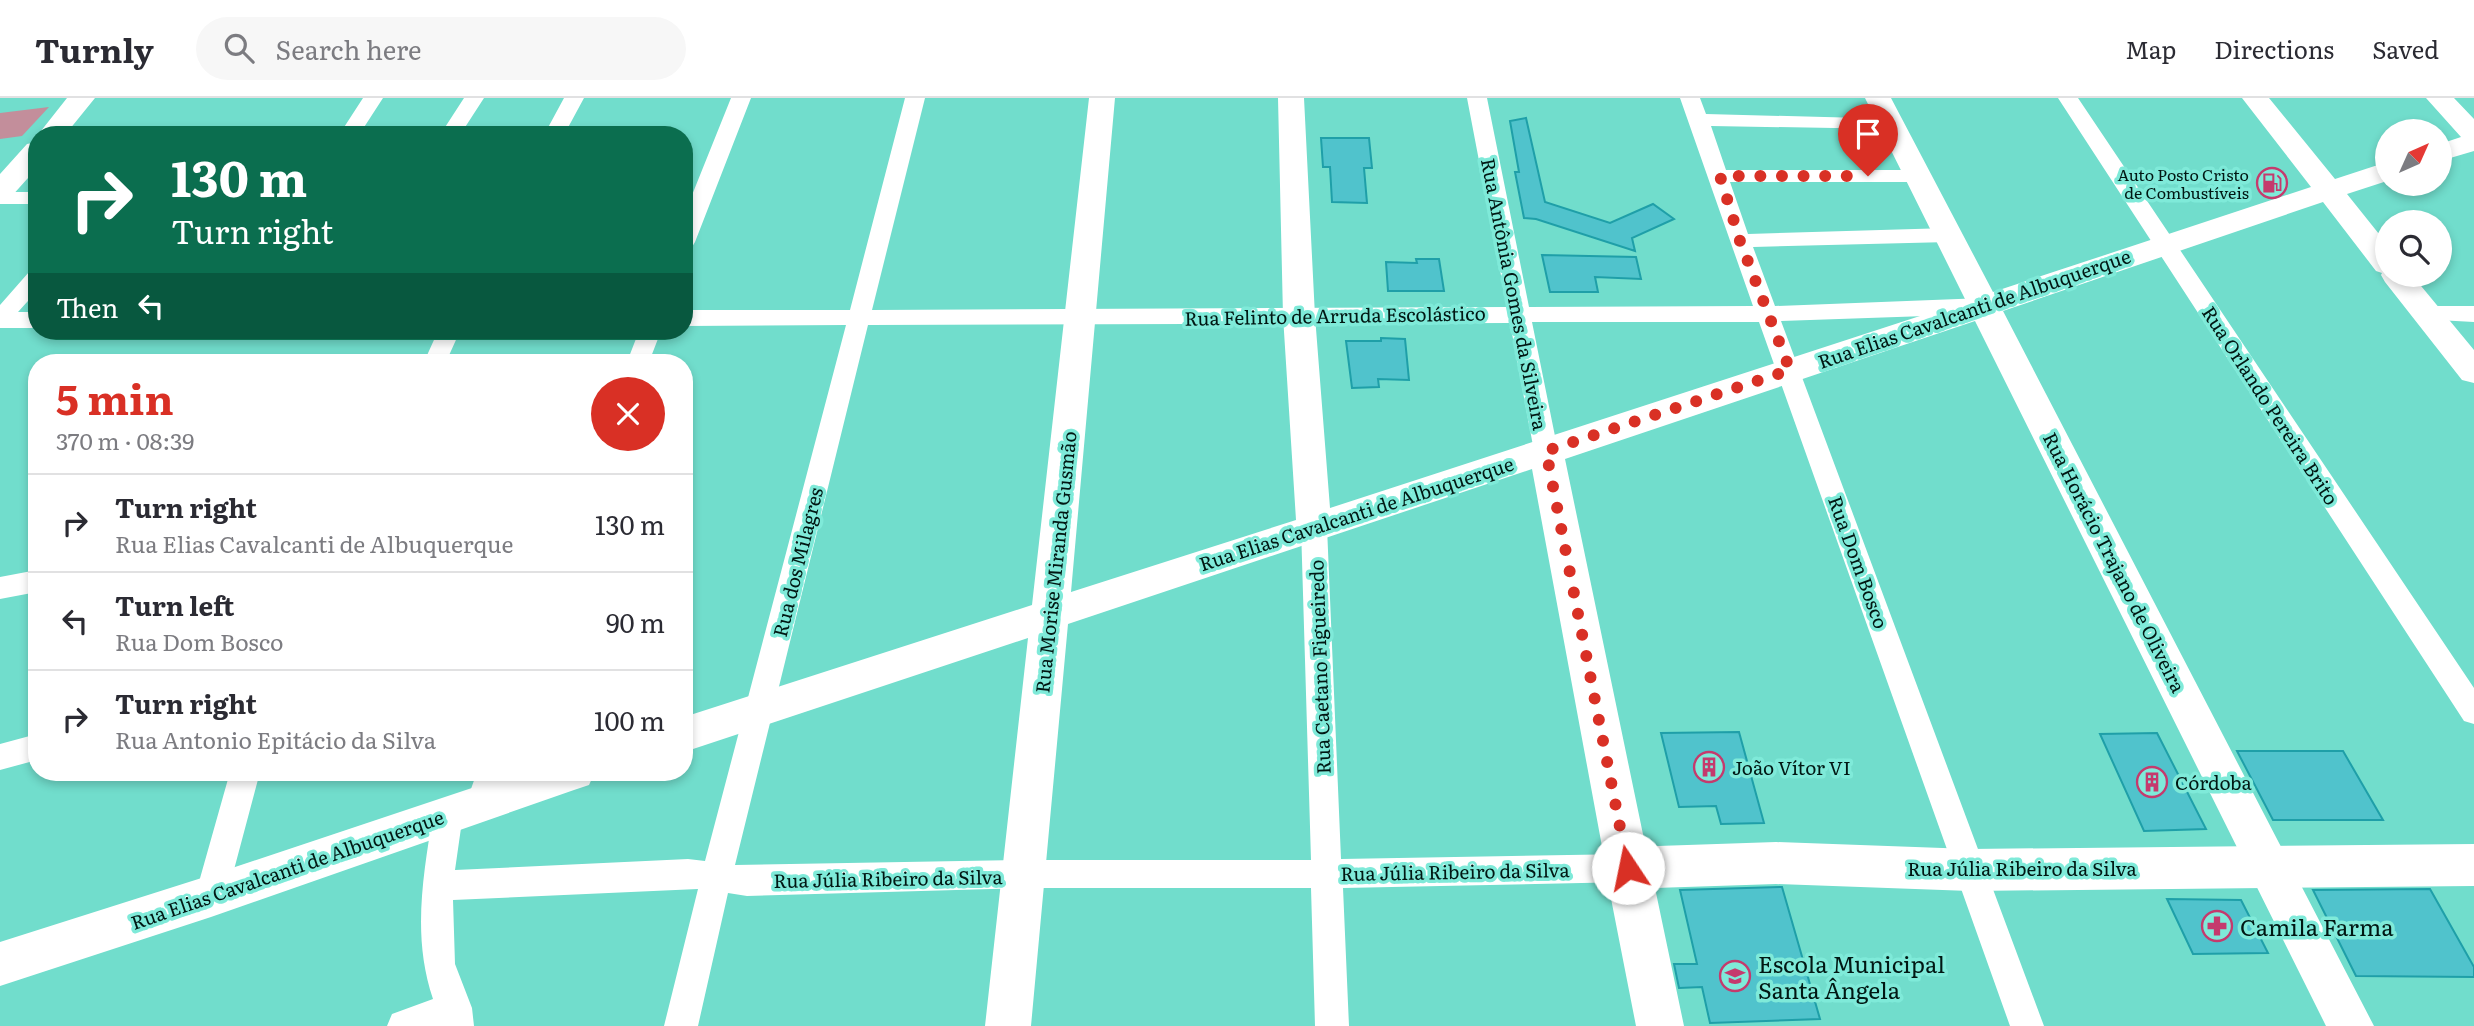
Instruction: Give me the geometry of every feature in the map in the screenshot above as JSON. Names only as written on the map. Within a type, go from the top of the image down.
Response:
[{"type":"main road","name":"Rua Júlia Ribeiro da Silva","points":[[1628,868],[1776,863],[1969,870],[2474,864]]},
{"type":"main road","name":"Rua Antônia Gomes da Silveira","points":[[1628,868],[1660,1026]]},
{"type":"street","points":[[58,126],[82,98]]},
{"type":"street","points":[[355,126],[373,98]]},
{"type":"street","points":[[456,126],[474,98]]},
{"type":"street","points":[[559,126],[574,98]]},
{"type":"street","points":[[693,219],[741,98]]},
{"type":"street","name":"Rua dos Milagres","points":[[681,1026],[716,877],[915,98]]},
{"type":"street","name":"Rua Morise Miranda Gusmão","points":[[1008,1026],[1102,98]]},
{"type":"street","name":"Rua Caetano Figueiredo","points":[[1291,98],[1300,316],[1314,527],[1332,1026]]},
{"type":"street","name":"Rua Antônia Gomes da Silveira","points":[[1477,98],[1628,868]]},
{"type":"street","name":"Rua Orlando Pereira Brito","points":[[2068,98],[2474,712]]},
{"type":"street","points":[[2255,98],[2375,248]]},
{"type":"street","points":[[2439,98],[2474,135]]},
{"type":"street","points":[[1695,109],[1885,111]]},
{"type":"street","name":"Rua Dom Bosco","points":[[1695,109],[1740,241],[1790,370],[2027,1026]]},
{"type":"street","name":"Rua Horácio Trajano de Oliveira","points":[[1885,111],[2351,1026]]},
{"type":"street","points":[[2452,149],[2474,142]]},
{"type":"street","points":[[0,192],[28,160]]},
{"type":"street","name":"Rua Elias Cavalcanti de Albuquerque","points":[[693,732],[2375,175]]},
{"type":"street","points":[[1720,176],[1918,176]]},
{"type":"street","points":[[0,198],[28,198]]},
{"type":"street","points":[[1740,241],[1949,235]]},
{"type":"street","points":[[0,319],[28,286]]},
{"type":"street","points":[[2406,287],[2474,372]]},
{"type":"street","name":"Rua Felinto de Arruda Escolástico","points":[[693,318],[1768,314],[1985,306]]},
{"type":"street","points":[[2427,314],[2474,314]]},
{"type":"street","points":[[0,319],[28,320]]},
{"type":"street","points":[[0,588],[28,583]]},
{"type":"street","points":[[0,757],[28,749]]},
{"type":"street","points":[[211,896],[243,781]]},
{"type":"street","name":"Rua Elias Cavalcanti de Albuquerque","points":[[0,964],[211,896],[473,796],[536,781]]},
{"type":"street","points":[[404,1026],[456,1017],[439,965],[437,886],[473,796]]},
{"type":"street","name":"Rua Júlia Ribeiro da Silva","points":[[437,886],[688,873],[747,881],[1023,874],[1325,874],[1628,868]]},
{"type":"shaded area","points":[[49,107],[31,126],[28,126],[22,136],[0,139],[0,113]]},
{"type":"building","points":[[1526,118],[1545,202],[1610,223],[1653,204],[1674,219],[1632,238],[1635,251],[1536,219],[1524,218],[1515,172],[1519,172],[1510,121]]},
{"type":"building","points":[[1321,138],[1369,138],[1372,168],[1364,168],[1367,203],[1332,202],[1330,167],[1323,167]]},
{"type":"building","points":[[1542,255],[1636,257],[1641,279],[1595,277],[1598,292],[1550,292]]},
{"type":"building","points":[[1416,259],[1439,259],[1444,291],[1388,291],[1386,262],[1417,263]]},
{"type":"building","points":[[1381,338],[1405,339],[1409,380],[1378,379],[1379,387],[1352,388],[1346,341],[1381,341]]},
{"type":"building","name":"João Vítor VI","points":[[1739,732],[1764,823],[1721,824],[1716,806],[1679,807],[1661,733]]},
{"type":"building","name":"Córdoba","points":[[2157,733],[2206,829],[2144,831],[2100,734]]},
{"type":"building","points":[[2237,751],[2343,751],[2383,820],[2273,820]]},
{"type":"building","name":"Escola Municipal Santa Ângela","points":[[1782,887],[1820,1019],[1710,1023],[1702,987],[1679,988],[1674,964],[1697,964],[1680,890]]},
{"type":"building","points":[[2430,889],[2474,967],[2474,977],[2356,976],[2313,890]]},
{"type":"building","name":"Camila Farma","points":[[2167,899],[2241,900],[2268,953],[2193,954]]},
{"type":"place","name":"Auto Posto Cristo de Combustíveis","points":[[2272,183]]},
{"type":"place","name":"João Vítor VI","points":[[1709,767]]},
{"type":"place","name":"Córdoba","points":[[2152,782]]},
{"type":"place","name":"Camila Farma","points":[[2217,926]]},
{"type":"place","name":"Escola Municipal Santa Ângela","points":[[1735,976]]},
{"type":"route","points":[[1628,868],[1546,451],[1790,370],[1740,241],[1720,176],[1868,176]]}]
